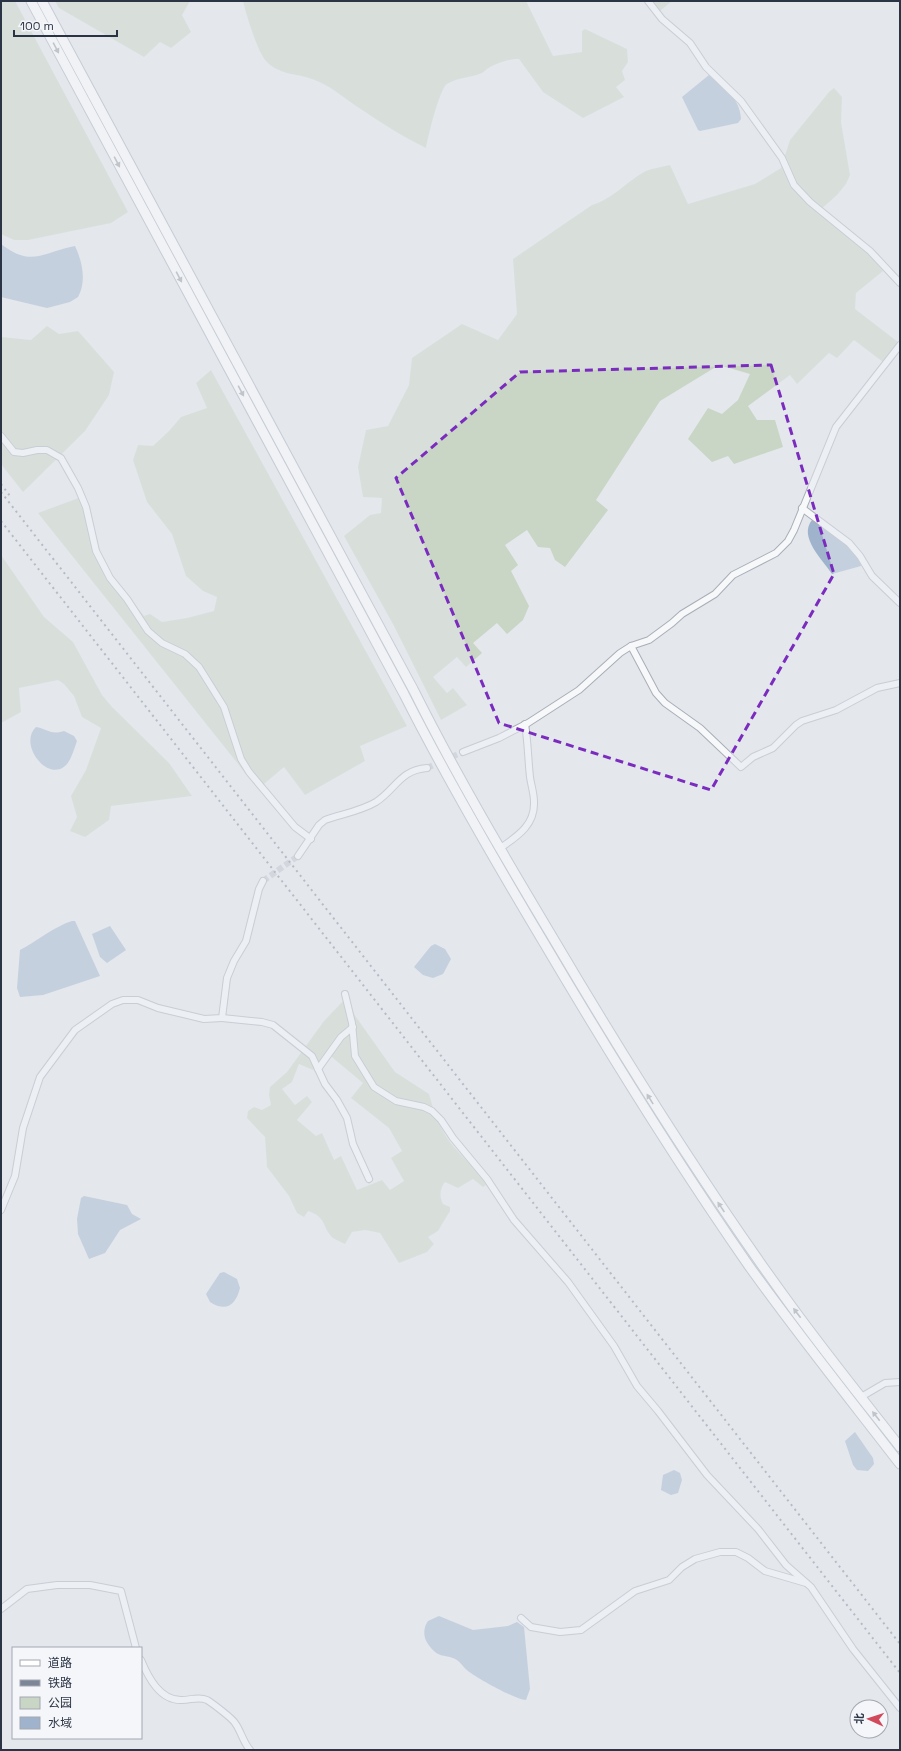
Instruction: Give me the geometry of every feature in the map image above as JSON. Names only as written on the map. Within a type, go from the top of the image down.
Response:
[{"type":"main road","points":[[31,1],[401,687],[445,773],[515,897],[625,1080],[714,1215],[785,1316],[900,1464]]},
{"type":"main road","points":[[42,1],[499,848],[619,1050],[689,1159],[794,1309],[900,1447]]},
{"type":"street","points":[[648,1],[662,19],[690,43],[706,67],[741,101],[782,158],[794,185],[810,202],[870,252],[900,283]]},
{"type":"street","points":[[463,752],[499,738],[525,724],[579,690],[620,653],[631,646],[649,640],[672,624],[682,614],[715,594],[733,575],[776,553],[788,541],[836,427],[900,345]]},
{"type":"street","points":[[1,436],[14,452],[22,453],[47,450],[61,458],[78,488],[86,507],[96,551],[110,578],[148,631],[162,642],[185,654],[199,667],[224,707],[241,759],[249,772],[295,827],[311,839]]},
{"type":"street","points":[[802,508],[849,543],[860,556],[872,576],[900,603]]},
{"type":"street","points":[[631,646],[656,693],[665,703],[700,728],[741,767],[753,757],[773,748],[796,724],[836,710],[877,688],[900,683]]},
{"type":"street","points":[[499,848],[524,830],[531,820],[534,808],[530,776],[529,747],[525,724]]},
{"type":"street","points":[[298,856],[311,839],[319,825],[325,820],[375,802],[406,774],[415,769],[427,768]]},
{"type":"street","points":[[222,1018],[227,978],[234,961],[246,941],[259,889],[263,881]]},
{"type":"street","points":[[345,994],[349,1005],[353,1027],[355,1056],[374,1087],[396,1101],[420,1106],[437,1116],[453,1138],[488,1179],[514,1220],[568,1282],[614,1346],[637,1386],[658,1411],[686,1450],[714,1483],[758,1529],[786,1565],[807,1583],[853,1649],[900,1708]]},
{"type":"street","points":[[1,1210],[15,1176],[23,1128],[40,1078],[74,1030],[112,1004],[123,1000],[138,1000],[158,1008],[204,1018],[222,1018],[262,1022],[273,1025],[312,1056],[325,1084],[337,1100],[347,1118],[353,1144],[369,1179]]},
{"type":"street","points":[[318,1069],[341,1037],[353,1027]]},
{"type":"street","points":[[861,1397],[885,1383],[900,1382]]},
{"type":"street","points":[[521,1618],[531,1626],[560,1632],[581,1630],[635,1591],[669,1580],[682,1567],[695,1559],[720,1552],[736,1552],[748,1558],[765,1571],[807,1583]]},
{"type":"street","points":[[1,1609],[27,1589],[62,1584],[90,1585],[121,1591],[136,1647]]},
{"type":"street","points":[[142,1662],[150,1679],[164,1694],[181,1700],[196,1698],[205,1700],[230,1717],[250,1750]]},
{"type":"highlighted area","points":[[771,365],[834,574],[711,790],[499,723],[396,478],[520,372]]},
{"type":"green space","points":[[1,1],[15,1],[128,212],[111,223],[28,240],[14,240],[1,234]]},
{"type":"green space","points":[[55,1],[190,1],[182,15],[191,32],[171,48],[160,42],[144,57],[59,8]]},
{"type":"green space","points":[[243,1],[526,1],[553,56],[582,52],[582,31],[585,29],[627,49],[628,62],[622,71],[625,80],[616,87],[624,97],[583,118],[543,92],[519,59],[507,60],[486,69],[483,73],[478,75],[456,80],[447,84],[437,104],[426,148],[390,128],[324,84],[306,77],[281,71],[270,65],[262,55],[255,40]]},
{"type":"green space","points":[[652,1],[672,1],[660,11]]},
{"type":"green space","points":[[834,88],[842,97],[841,122],[850,175],[846,184],[837,195],[819,211],[869,254],[883,271],[856,293],[855,309],[898,342],[883,362],[854,340],[837,358],[829,353],[797,384],[790,375],[748,406],[757,420],[775,420],[783,447],[734,464],[728,456],[712,462],[688,439],[708,408],[722,414],[738,400],[750,374],[719,365],[660,401],[596,500],[608,510],[565,567],[555,560],[550,548],[538,547],[527,530],[505,545],[518,565],[511,571],[529,606],[523,620],[507,634],[497,623],[473,643],[482,653],[466,667],[457,657],[433,677],[447,693],[453,688],[467,705],[441,720],[394,626],[344,536],[370,515],[381,513],[382,498],[363,497],[358,467],[366,430],[388,426],[409,385],[412,358],[462,324],[498,340],[517,314],[513,259],[592,205],[607,199],[639,175],[649,170],[670,165],[688,204],[755,184],[781,168],[790,140],[829,92]]},
{"type":"green space","points":[[47,326],[59,334],[78,331],[114,372],[109,395],[85,431],[23,492],[1,464],[1,337],[31,340]]},
{"type":"green space","points":[[211,370],[407,726],[360,746],[365,761],[305,795],[284,767],[258,789],[38,513],[84,496],[96,544],[106,566],[144,616],[150,614],[162,622],[187,618],[214,611],[217,597],[203,591],[186,576],[172,534],[147,502],[133,460],[138,445],[153,446],[181,417],[207,408],[196,383]]},
{"type":"green space","points":[[1,555],[44,617],[73,642],[102,695],[112,707],[169,763],[192,796],[111,806],[109,820],[85,837],[70,831],[77,817],[71,796],[86,770],[101,728],[82,717],[74,696],[64,684],[58,680],[19,688],[21,712],[1,723]]},
{"type":"green space","points":[[344,1000],[395,1072],[429,1094],[445,1135],[479,1174],[486,1185],[483,1187],[473,1179],[458,1188],[445,1182],[441,1190],[441,1198],[443,1204],[450,1207],[450,1211],[438,1231],[428,1237],[434,1244],[427,1252],[399,1263],[380,1233],[365,1230],[352,1232],[345,1244],[333,1238],[318,1216],[314,1213],[308,1211],[304,1217],[297,1213],[289,1196],[267,1167],[265,1137],[247,1118],[248,1111],[254,1107],[262,1110],[271,1105],[269,1095],[270,1087],[287,1072],[324,1021]],"holes":[[[327,1053],[363,1083],[351,1098],[389,1128],[402,1151],[391,1158],[404,1181],[390,1190],[382,1180],[357,1190],[341,1156],[334,1160],[322,1133],[316,1136],[297,1120],[312,1102],[307,1096],[295,1105],[282,1089],[292,1082],[299,1064],[313,1070]]]},
{"type":"water","points":[[709,75],[734,99],[738,105],[741,119],[738,123],[700,131],[698,130],[682,97]]},
{"type":"water","points":[[1,244],[12,251],[30,257],[75,246],[80,258],[83,278],[81,291],[78,297],[70,302],[47,308],[1,297]]},
{"type":"water","points":[[812,520],[846,543],[860,561],[861,566],[832,574],[813,548],[810,541],[808,527]]},
{"type":"water","points":[[36,727],[53,732],[64,731],[74,736],[77,741],[71,758],[65,766],[58,770],[50,769],[37,759],[30,743],[31,734]]},
{"type":"water","points":[[75,921],[100,976],[43,995],[20,997],[17,988],[20,950],[53,930]]},
{"type":"water","points":[[110,926],[126,950],[107,963],[100,957],[92,934]]},
{"type":"water","points":[[435,944],[445,949],[451,959],[443,974],[433,978],[423,975],[414,967],[431,946]]},
{"type":"water","points":[[84,1196],[127,1205],[132,1214],[141,1219],[120,1230],[105,1253],[89,1259],[78,1234],[77,1219],[81,1198]]},
{"type":"water","points":[[224,1272],[237,1279],[240,1288],[236,1298],[230,1305],[221,1307],[210,1302],[206,1294],[220,1273]]},
{"type":"water","points":[[855,1432],[873,1458],[874,1464],[868,1471],[857,1470],[853,1465],[845,1441]]},
{"type":"water","points":[[674,1470],[680,1473],[682,1480],[678,1493],[671,1495],[661,1490],[663,1475]]},
{"type":"water","points":[[439,1616],[473,1630],[508,1626],[517,1622],[524,1627],[530,1689],[526,1700],[514,1696],[479,1678],[468,1671],[457,1660],[435,1652],[425,1638],[424,1630],[428,1621]]},
{"type":"tunnel","points":[[427,768],[463,752]]},
{"type":"tunnel","points":[[263,881],[298,856]]},
{"type":"railway","points":[[1,484],[10,496]]},
{"type":"railway","points":[[1,492],[900,1644]]},
{"type":"railway","points":[[1,521],[900,1673]]}]
